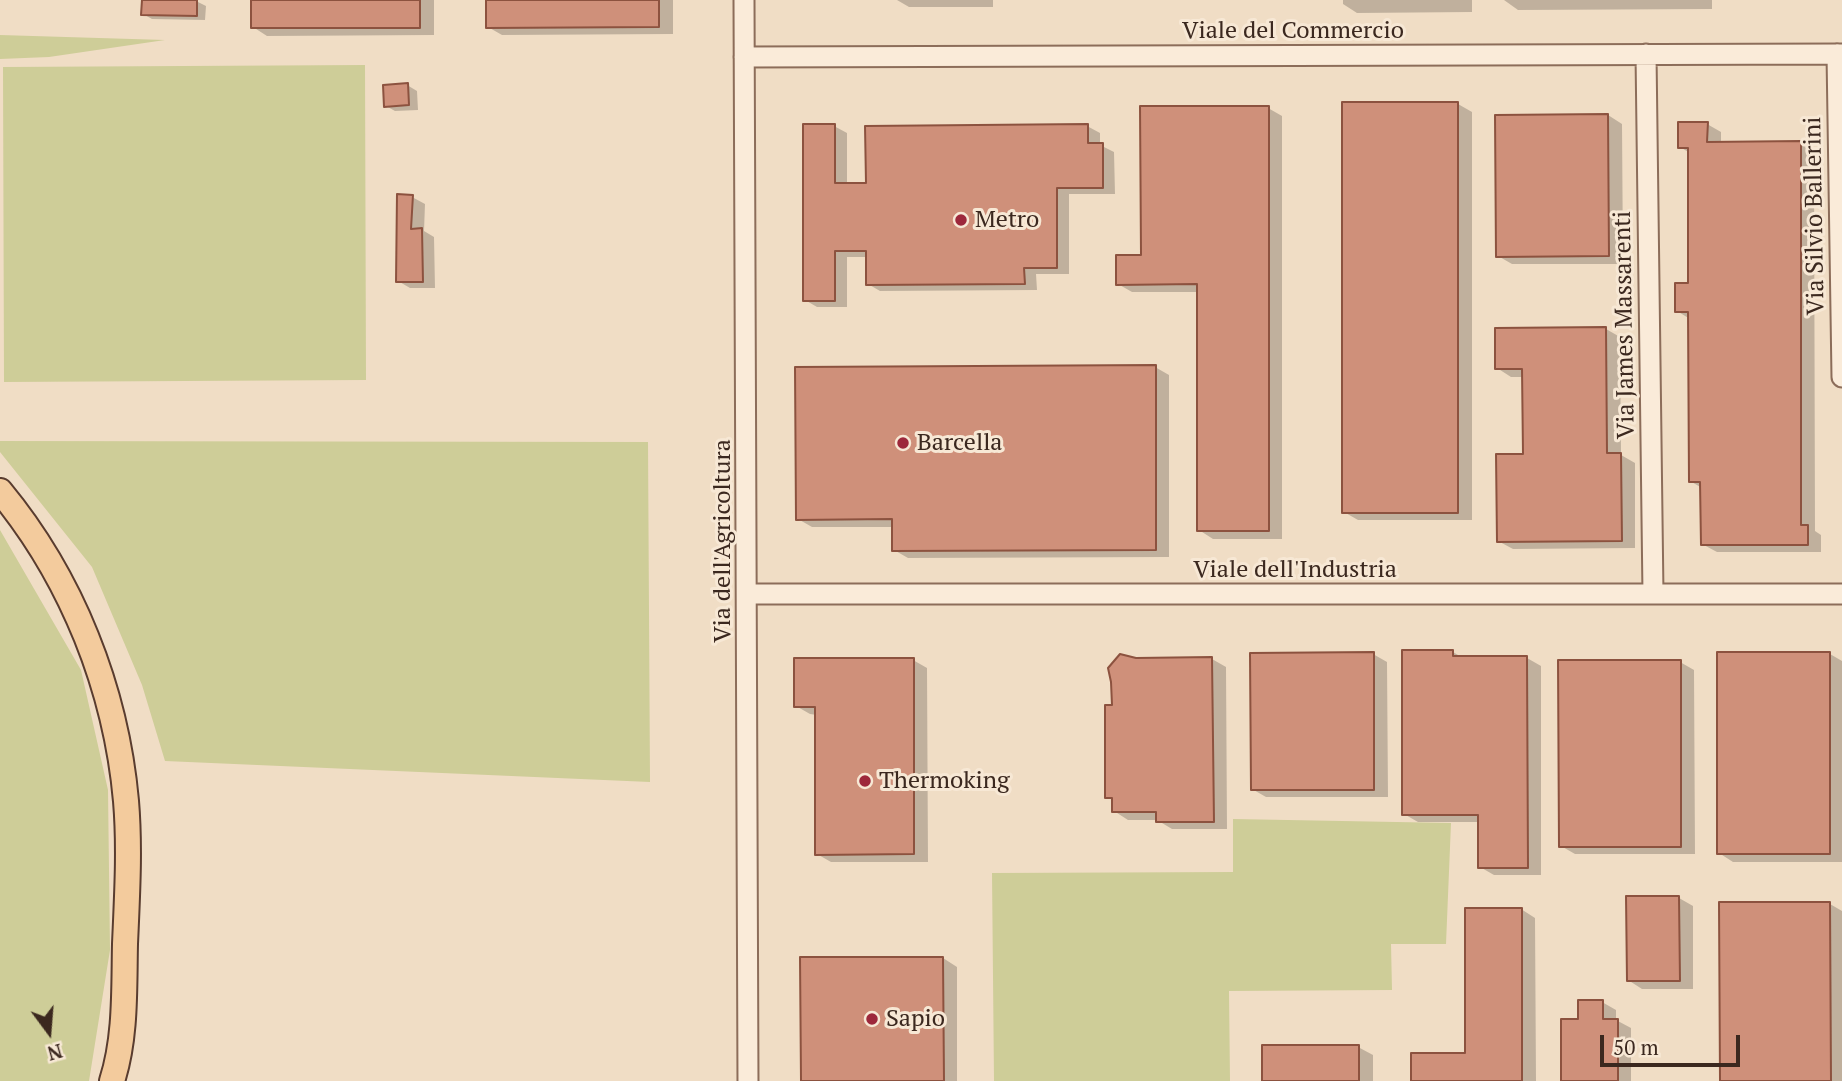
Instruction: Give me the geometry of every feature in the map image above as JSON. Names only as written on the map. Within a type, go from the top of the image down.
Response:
[{"type":"main road","points":[[0,491],[37,541],[73,608],[99,669],[116,737],[126,802],[128,872],[122,1020],[112,1081]]},
{"type":"street","name":"Via dell'Agricoltura","points":[[744,0],[748,1081]]},
{"type":"street","name":"Via James Massarenti","points":[[1646,54],[1653,594]]},
{"type":"street","name":"Viale del Commercio","points":[[744,57],[1839,54]]},
{"type":"street","name":"Via Silvio Ballerini","points":[[1839,54],[1842,377]]},
{"type":"street","name":"Viale dell'Industria","points":[[748,594],[1842,594]]},
{"type":"shaded area","points":[[0,35],[165,40],[49,57],[0,59]]},
{"type":"shaded area","points":[[365,65],[366,380],[4,382],[3,67]]},
{"type":"shaded area","points":[[0,441],[648,442],[650,782],[165,761],[142,685],[92,567],[0,452]]},
{"type":"shaded area","points":[[0,530],[81,670],[108,790],[110,950],[89,1081],[0,1081]]},
{"type":"shaded area","points":[[1233,819],[1451,823],[1446,944],[1391,944],[1392,990],[1229,991],[1230,1081],[994,1081],[992,873],[1233,872]]},
{"type":"building","points":[[142,0],[197,0],[197,16],[141,15]]},
{"type":"building","points":[[251,0],[420,0],[420,28],[251,28]]},
{"type":"building","points":[[486,0],[659,0],[659,27],[486,28]]},
{"type":"building","points":[[408,83],[409,105],[384,107],[383,85]]},
{"type":"building","points":[[1342,102],[1458,102],[1458,513],[1342,513]]},
{"type":"building","points":[[1140,106],[1269,106],[1269,531],[1197,531],[1197,284],[1116,285],[1116,255],[1141,255]]},
{"type":"building","points":[[1608,114],[1609,256],[1496,257],[1495,115]]},
{"type":"building","points":[[1678,122],[1708,122],[1707,142],[1801,141],[1801,525],[1808,525],[1808,545],[1701,545],[1700,482],[1689,482],[1688,312],[1675,312],[1675,283],[1688,283],[1688,148],[1678,148]]},
{"type":"building","name":"Metro","points":[[803,124],[835,124],[835,183],[866,183],[865,126],[1088,124],[1088,143],[1103,143],[1103,188],[1057,188],[1057,268],[1024,268],[1025,284],[866,285],[866,251],[835,251],[835,301],[803,301]]},
{"type":"building","points":[[397,194],[413,195],[411,229],[422,228],[423,282],[396,282]]},
{"type":"building","points":[[1606,327],[1607,453],[1621,453],[1622,541],[1497,542],[1496,454],[1523,454],[1522,369],[1495,369],[1495,328]]},
{"type":"building","points":[[1156,365],[1156,550],[892,551],[892,519],[796,520],[795,367]]},
{"type":"building","points":[[1402,650],[1453,650],[1453,656],[1527,656],[1528,868],[1478,868],[1478,815],[1402,815]]},
{"type":"building","points":[[1374,652],[1374,790],[1251,790],[1250,653]]},
{"type":"building","points":[[1717,652],[1830,652],[1830,854],[1717,854]]},
{"type":"building","points":[[1120,654],[1136,658],[1212,657],[1214,822],[1156,822],[1156,812],[1112,812],[1112,798],[1105,798],[1105,705],[1112,705],[1108,668]]},
{"type":"building","name":"Thermoking","points":[[794,658],[914,658],[914,854],[815,855],[815,707],[794,707]]},
{"type":"building","points":[[1558,660],[1681,660],[1681,847],[1559,847]]},
{"type":"building","points":[[1626,896],[1679,896],[1680,981],[1627,981]]},
{"type":"building","points":[[1719,902],[1830,902],[1831,1081],[1720,1081]]},
{"type":"building","points":[[1465,908],[1522,908],[1522,1081],[1411,1081],[1411,1053],[1465,1053]]},
{"type":"building","name":"Sapio","points":[[800,957],[943,957],[944,1081],[801,1081]]},
{"type":"building","points":[[1578,1000],[1603,1000],[1603,1019],[1618,1019],[1618,1081],[1561,1081],[1561,1019],[1578,1019]]},
{"type":"building","points":[[1262,1045],[1359,1045],[1359,1081],[1262,1081]]},
{"type":"place","name":"Metro","points":[[961,220]]},
{"type":"place","name":"Barcella","points":[[903,443]]},
{"type":"place","name":"Thermoking","points":[[865,781]]},
{"type":"place","name":"Sapio","points":[[872,1019]]}]
